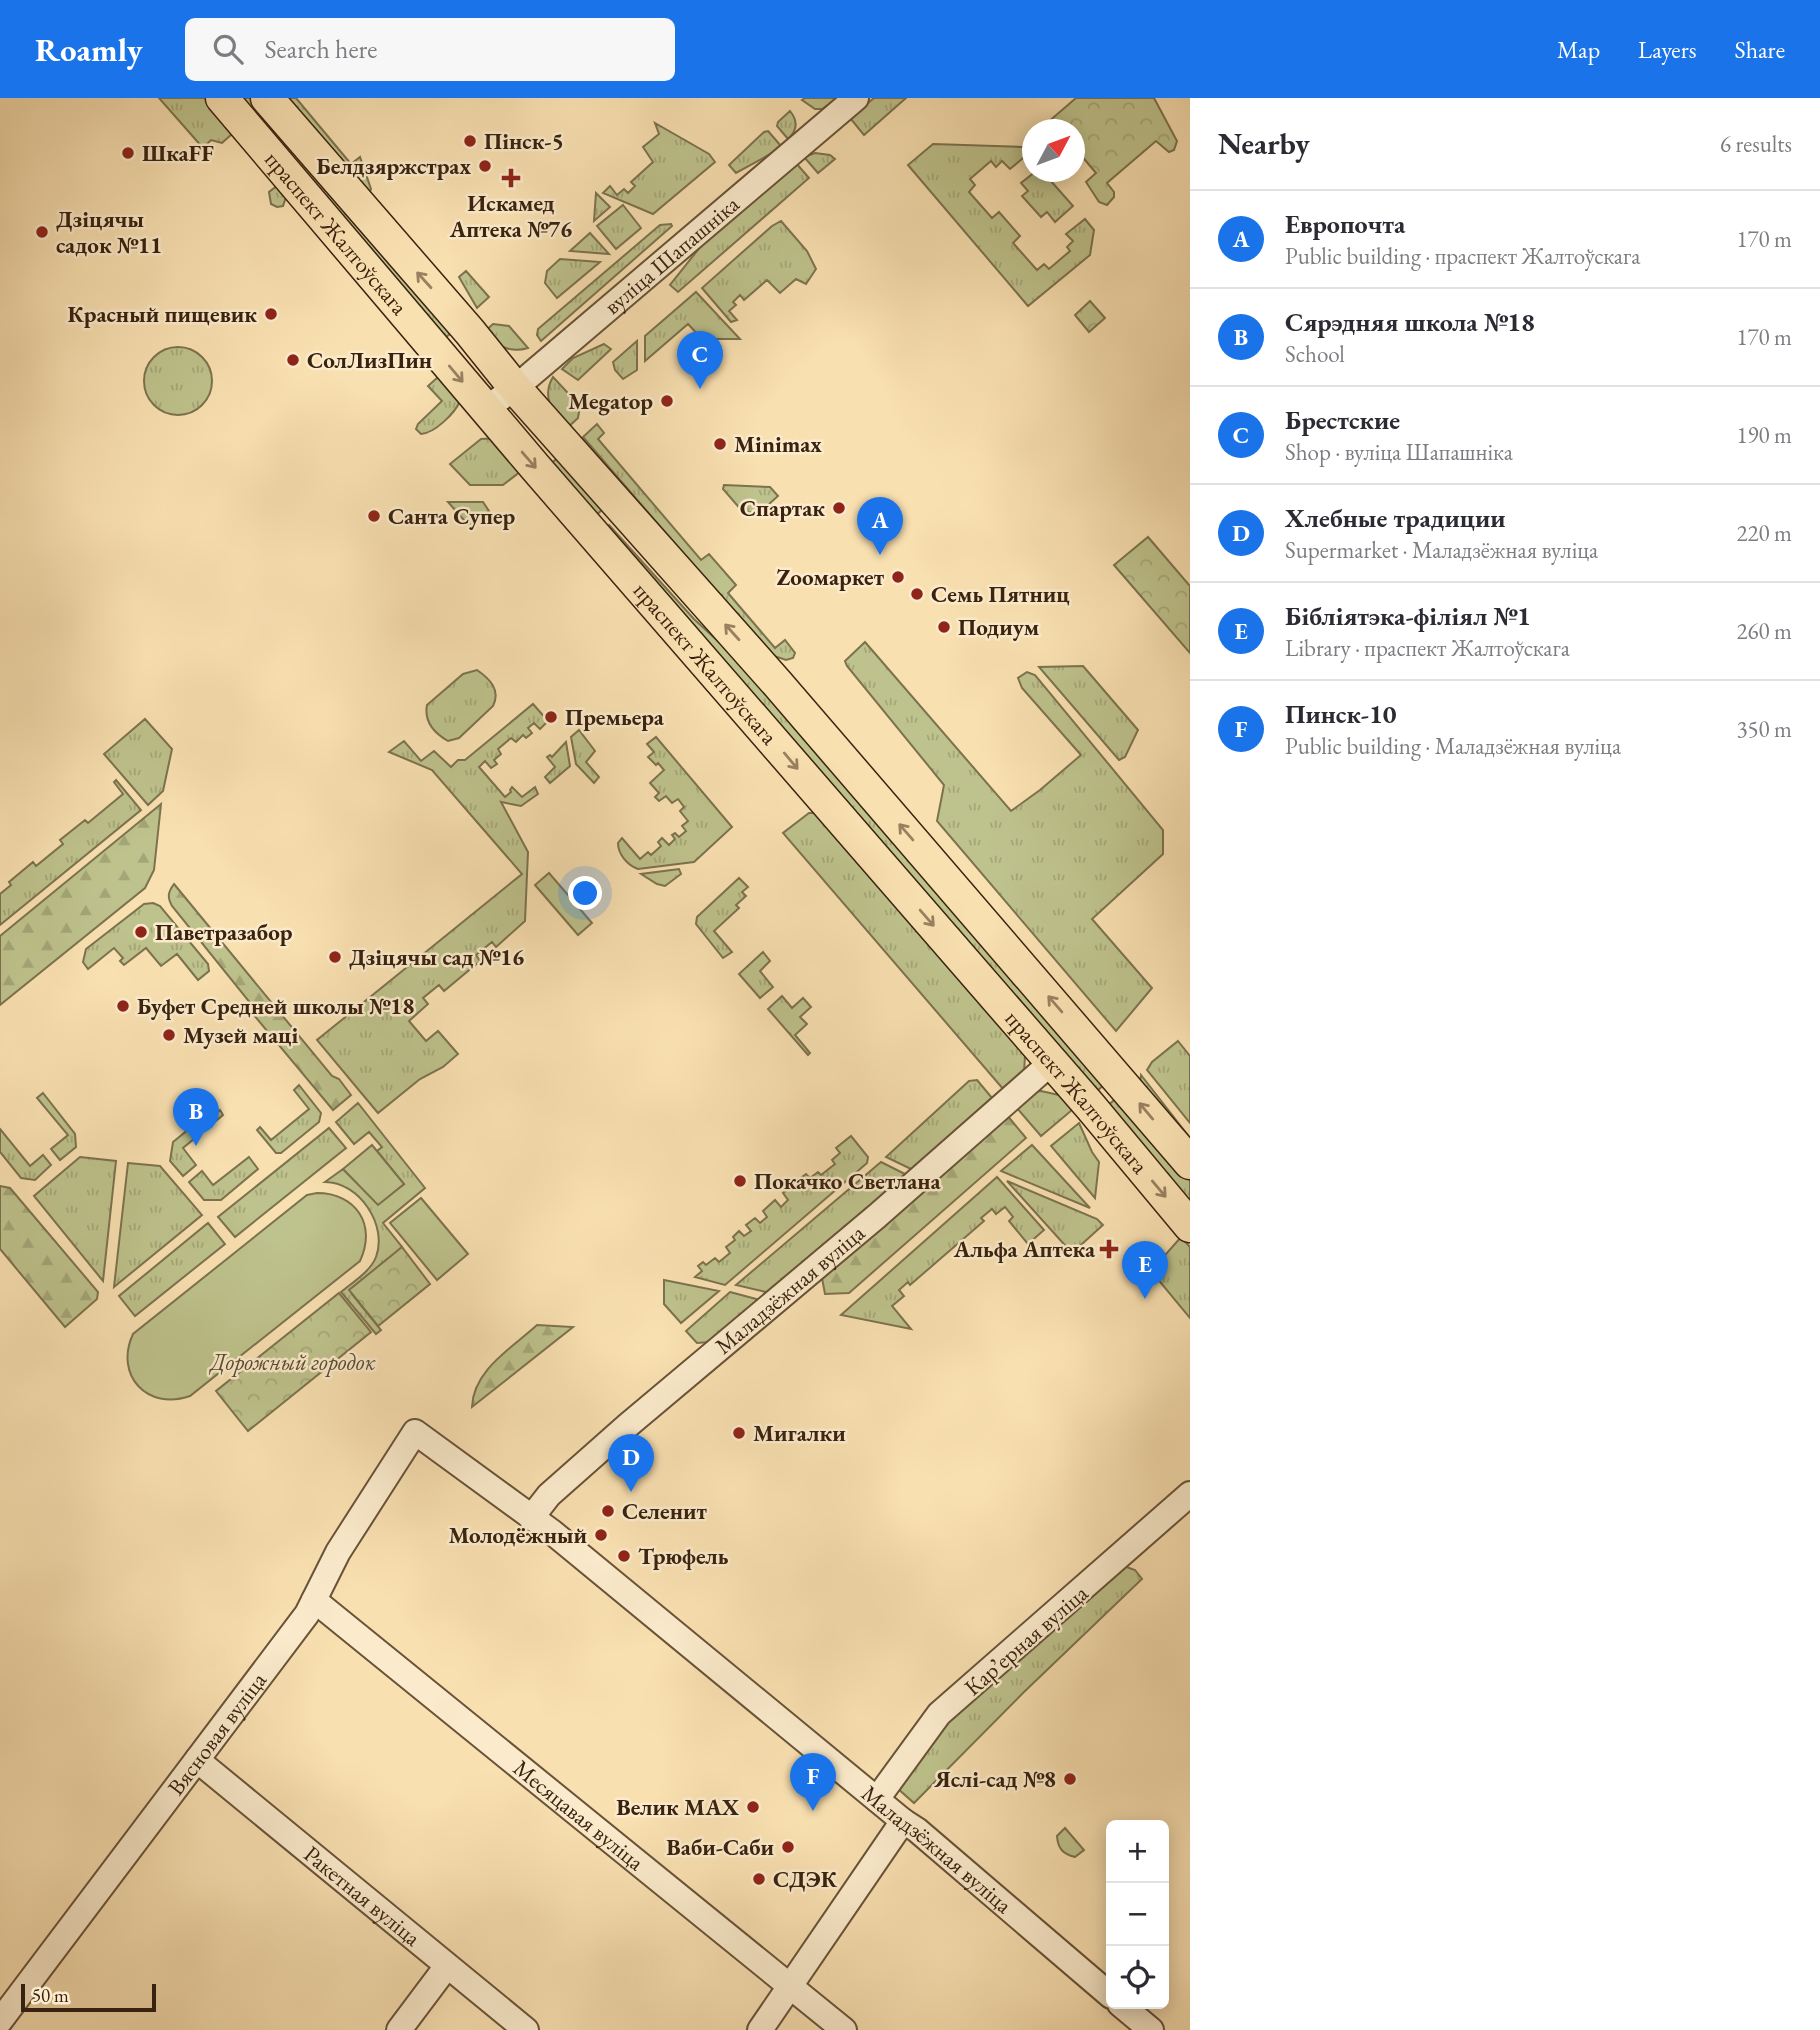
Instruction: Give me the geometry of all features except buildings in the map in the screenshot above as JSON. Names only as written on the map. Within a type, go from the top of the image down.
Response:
[{"type":"main road","name":"праспект Жалтоўскага","points":[[222,98],[485,409],[1052,1062],[1190,1226]]},
{"type":"main road","name":"праспект Жалтоўскага","points":[[267,98],[470,332],[515,388],[795,704],[1190,1163]]},
{"type":"main road","points":[[596,537],[599,524],[607,515],[622,516],[640,528]]},
{"type":"street","name":"вуліца Шапашніка","points":[[485,409],[515,388],[856,98]]},
{"type":"street","name":"Маладзёжная вуліца","points":[[531,1518],[549,1495],[627,1426],[877,1216],[1052,1062]]},
{"type":"street","name":"Маладзёжная вуліца","points":[[415,1432],[531,1518],[917,1830],[1106,1992]]},
{"type":"street","name":"Вясновая вуліца","points":[[0,2021],[278,1654],[314,1600],[355,1524],[415,1432]]},
{"type":"street","name":"Карʼерная вуліца","points":[[877,1799],[939,1714],[1190,1494]]},
{"type":"street","name":"Месяцавая вуліца","points":[[314,1600],[844,2030]]},
{"type":"street","name":"Ракетная вуліца","points":[[197,1760],[526,2030]]},
{"type":"street","points":[[760,2030],[903,1821]]},
{"type":"street","points":[[399,2030],[447,1966]]},
{"type":"street","points":[[1126,2009],[1151,2030]]},
{"type":"green space","points":[[159,98],[214,98],[288,191],[283,206],[271,204],[269,192],[278,185],[232,134],[222,143],[211,140],[203,148]]},
{"type":"green space","points":[[237,98],[259,98],[459,326],[444,339]]},
{"type":"green space","points":[[285,98],[296,98],[351,164],[360,157],[371,189],[369,194]]},
{"type":"green space","points":[[838,98],[822,109],[815,109],[802,100]]},
{"type":"green space","points":[[874,98],[906,98],[864,135],[850,118]]},
{"type":"green space","points":[[1076,98],[1154,98],[1177,141],[1174,150],[1169,152],[1156,141],[1107,183],[1114,192],[1114,197],[1107,205],[1099,202],[1086,182],[1096,173],[1085,160],[1085,119],[1052,119]]},
{"type":"green space","points":[[790,111],[796,125],[788,139],[777,126]]},
{"type":"green space","points":[[655,123],[709,154],[715,162],[653,214],[603,193],[610,186],[617,195],[624,189],[628,193],[635,186],[631,182],[653,162],[643,147],[659,134]]},
{"type":"green space","points":[[768,131],[781,146],[736,173],[729,165]]},
{"type":"green space","points":[[933,144],[1022,147],[1022,159],[1010,169],[1002,161],[996,167],[991,161],[970,179],[975,185],[969,192],[992,218],[999,212],[1020,236],[1013,243],[1037,270],[1044,264],[1049,269],[1070,251],[1067,247],[1073,241],[1066,234],[1085,219],[1094,230],[1090,255],[1028,306],[908,165]]},
{"type":"green space","points":[[815,153],[830,155],[835,159],[818,173],[804,157]]},
{"type":"green space","points":[[796,163],[809,178],[678,292],[670,285],[701,246]]},
{"type":"green space","points":[[1052,182],[1073,206],[1055,222],[1047,212],[1041,217],[1022,196],[1028,191],[1021,183]]},
{"type":"green space","points":[[596,193],[610,207],[594,221]]},
{"type":"green space","points":[[623,205],[641,228],[616,249],[597,226]]},
{"type":"green space","points":[[781,221],[807,251],[816,269],[806,284],[796,279],[780,293],[767,280],[744,300],[740,295],[733,302],[736,305],[729,311],[737,320],[731,322],[702,288]]},
{"type":"green space","points":[[660,225],[672,226],[541,341],[537,335],[538,329]]},
{"type":"green space","points":[[590,233],[609,254],[570,251]]},
{"type":"green space","points":[[560,259],[600,262],[557,298],[545,283],[547,271]]},
{"type":"green space","points":[[466,271],[489,297],[477,308],[459,277]]},
{"type":"green space","points":[[696,292],[740,339],[702,339],[688,324],[645,361],[645,336]]},
{"type":"green space","points":[[1090,301],[1105,318],[1089,332],[1075,315]]},
{"type":"green space","points":[[493,324],[509,326],[528,348],[509,349],[493,341],[483,333]]},
{"type":"green space","points":[[637,341],[637,370],[623,379],[615,370],[613,362]]},
{"type":"green space","points":[[604,344],[611,349],[578,380],[562,369],[573,358]]},
{"type":"green space","points":[[178,347],[191,350],[202,357],[209,368],[212,381],[209,394],[202,405],[191,412],[178,415],[165,412],[154,405],[147,394],[144,381],[147,368],[154,357],[165,350]]},
{"type":"green space","points":[[447,369],[460,401],[444,422],[421,434],[416,429],[418,424],[442,401],[428,386]]},
{"type":"green space","points":[[553,377],[580,406],[578,418],[566,429],[553,411],[548,398]]},
{"type":"green space","points":[[597,424],[604,433],[598,439],[701,560],[709,554],[736,585],[728,593],[775,648],[785,640],[795,653],[793,658],[786,660],[771,655],[583,437]]},
{"type":"green space","points":[[499,438],[525,468],[503,485],[470,485],[450,464],[481,439]]},
{"type":"green space","points":[[561,455],[603,509],[595,516],[547,467]]},
{"type":"green space","points":[[724,485],[770,487],[778,496],[759,513],[743,512],[723,489]]},
{"type":"green space","points":[[448,502],[483,502],[489,511],[470,527]]},
{"type":"green space","points":[[609,525],[694,619],[733,655],[1104,1085],[1090,1097],[606,527]]},
{"type":"green space","points":[[1148,537],[1190,586],[1190,653],[1114,565]]},
{"type":"green space","points":[[865,642],[1011,811],[1081,755],[1022,688],[1018,678],[1027,672],[1035,675],[1163,830],[1163,854],[1092,919],[1152,988],[1116,1031],[937,821],[944,785],[847,666],[845,661]]},
{"type":"green space","points":[[1083,666],[1138,730],[1125,757],[1119,760],[1039,667]]},
{"type":"green space","points":[[477,670],[493,685],[496,695],[493,706],[459,738],[448,741],[431,726],[426,711],[427,705],[463,674]]},
{"type":"green space","points":[[533,704],[548,721],[540,729],[534,723],[528,728],[532,733],[526,738],[523,735],[516,742],[511,738],[498,749],[501,754],[494,760],[497,764],[491,768],[485,761],[479,767],[505,797],[512,787],[522,797],[535,787],[538,794],[521,806],[501,802],[528,852],[525,921],[496,947],[492,942],[476,955],[480,961],[444,991],[439,985],[423,998],[428,1004],[409,1021],[426,1041],[438,1031],[458,1054],[443,1067],[420,1079],[378,1113],[317,1040],[522,874],[432,770],[389,752],[404,741],[421,761],[434,751],[451,767],[458,760],[465,760]]},
{"type":"green space","points":[[145,719],[172,749],[163,791],[148,805],[104,754]]},
{"type":"green space","points":[[579,730],[595,751],[586,762],[599,777],[594,783],[576,764],[571,737]]},
{"type":"green space","points":[[656,737],[732,827],[694,862],[638,869],[621,855],[618,843],[622,838],[640,859],[648,852],[651,855],[661,846],[658,842],[662,838],[669,845],[675,839],[672,835],[675,833],[679,837],[686,831],[682,826],[688,821],[680,811],[684,807],[678,799],[672,803],[666,796],[659,801],[655,797],[659,793],[650,783],[664,770],[648,757],[654,752],[647,744]]},
{"type":"green space","points":[[566,742],[570,766],[550,783],[545,777],[555,767],[547,757],[552,757]]},
{"type":"green space","points":[[116,780],[141,810],[0,925],[0,894],[11,885],[9,882],[33,862],[36,866],[63,844],[60,840],[85,820],[88,823],[123,794],[114,782]]},
{"type":"green space","points":[[161,804],[154,870],[145,888],[0,1005],[0,936]]},
{"type":"green space","points":[[809,813],[817,813],[1020,1043],[1025,1056],[1024,1073],[1004,1090],[783,833]]},
{"type":"green space","points":[[679,869],[681,874],[665,886],[641,874]]},
{"type":"green space","points":[[549,873],[592,923],[578,935],[535,885]]},
{"type":"green space","points":[[739,878],[748,887],[742,892],[746,896],[736,905],[739,908],[714,931],[732,952],[723,958],[696,924],[697,917]]},
{"type":"green space","points":[[174,884],[332,1076],[339,1079],[351,1095],[333,1110],[253,1014],[256,1010],[172,906],[169,895]]},
{"type":"green space","points":[[153,903],[160,906],[208,964],[209,971],[198,980],[177,954],[161,966],[146,948],[124,965],[120,961],[123,958],[114,948],[88,969],[83,962],[86,949],[144,904]]},
{"type":"green space","points":[[763,952],[770,961],[760,971],[773,987],[760,998],[739,974]]},
{"type":"green space","points":[[782,996],[792,1008],[803,998],[811,1007],[800,1017],[807,1024],[795,1035],[810,1053],[808,1055],[768,1009]]},
{"type":"green space","points":[[1178,1041],[1190,1056],[1190,1123],[1147,1070],[1152,1062]]},
{"type":"green space","points":[[1141,1075],[1190,1138],[1190,1148],[1140,1083]]},
{"type":"green space","points":[[977,1080],[992,1098],[913,1170],[886,1157],[969,1081]]},
{"type":"green space","points":[[299,1085],[321,1113],[319,1122],[281,1153],[276,1153],[257,1130],[260,1127],[271,1140],[309,1109],[294,1090]]},
{"type":"green space","points":[[1041,1091],[1072,1098],[1078,1105],[1041,1136],[1016,1107],[1031,1092]]},
{"type":"green space","points":[[43,1093],[75,1134],[76,1147],[60,1160],[51,1149],[68,1135],[37,1098]]},
{"type":"green space","points":[[191,1095],[210,1118],[220,1110],[223,1115],[183,1148],[196,1165],[183,1176],[170,1161],[173,1142],[195,1124],[184,1109],[185,1101]]},
{"type":"green space","points":[[1120,1095],[1190,1179],[1190,1208],[1106,1107]]},
{"type":"green space","points":[[358,1103],[425,1188],[383,1223],[402,1247],[352,1294],[381,1330],[376,1334],[341,1292],[365,1272],[376,1257],[379,1245],[374,1219],[359,1197],[349,1189],[325,1182],[343,1169],[378,1204],[404,1184],[377,1151],[382,1147],[369,1132],[354,1144],[336,1122]]},
{"type":"green space","points":[[1006,1114],[1026,1138],[849,1293],[825,1294],[822,1278],[829,1270]]},
{"type":"green space","points":[[1079,1123],[1099,1162],[1095,1198],[1051,1146]]},
{"type":"green space","points":[[329,1128],[346,1148],[235,1237],[218,1217]]},
{"type":"green space","points":[[0,1129],[30,1166],[43,1155],[51,1165],[35,1180],[21,1178],[0,1152]]},
{"type":"green space","points":[[851,1136],[868,1157],[867,1163],[725,1285],[695,1277],[702,1271],[698,1266],[703,1262],[706,1265],[715,1258],[719,1262],[730,1253],[726,1247],[735,1240],[733,1237],[739,1231],[744,1236],[751,1231],[746,1225],[755,1218],[760,1223],[767,1217],[763,1211],[775,1200],[781,1207],[788,1200],[783,1193],[793,1185],[798,1189],[802,1185],[798,1180],[806,1174],[810,1178],[818,1172],[821,1175],[835,1164],[832,1160],[840,1153],[836,1148]]},
{"type":"green space","points":[[372,1145],[404,1184],[378,1205],[343,1169]]},
{"type":"green space","points":[[1032,1145],[1090,1208],[1001,1171]]},
{"type":"green space","points":[[80,1157],[116,1161],[103,1281],[34,1196]]},
{"type":"green space","points":[[249,1157],[258,1169],[221,1200],[204,1200],[189,1182],[202,1171],[213,1185]]},
{"type":"green space","points":[[881,1162],[907,1175],[770,1293],[736,1285]]},
{"type":"green space","points":[[128,1163],[160,1166],[202,1215],[114,1287]]},
{"type":"green space","points":[[997,1177],[1044,1230],[1028,1244],[1009,1221],[1013,1217],[1005,1207],[996,1214],[992,1209],[981,1218],[984,1221],[910,1285],[908,1282],[899,1290],[904,1296],[892,1306],[911,1329],[841,1315]]},
{"type":"green space","points":[[1007,1181],[1097,1219],[1103,1225],[1072,1253]]},
{"type":"green space","points":[[0,1186],[10,1188],[98,1292],[97,1299],[65,1327],[0,1249]]},
{"type":"green space","points":[[331,1194],[343,1199],[360,1214],[366,1235],[360,1261],[190,1396],[160,1398],[148,1394],[138,1386],[131,1376],[128,1363],[128,1349],[133,1334],[307,1195]]},
{"type":"green space","points":[[421,1198],[468,1254],[437,1280],[390,1223]]},
{"type":"green space","points":[[208,1223],[225,1244],[135,1316],[119,1296]]},
{"type":"green space","points":[[1181,1237],[1190,1247],[1190,1318],[1151,1271]]},
{"type":"green space","points":[[402,1247],[430,1284],[378,1326],[349,1290]]},
{"type":"green space","points":[[664,1280],[719,1291],[681,1323],[664,1304]]},
{"type":"green space","points":[[730,1292],[760,1300],[710,1342],[697,1343],[686,1331]]},
{"type":"green space","name":"Дорожный городок","points":[[339,1293],[371,1332],[248,1431],[216,1391]]},
{"type":"green space","points":[[537,1325],[573,1327],[472,1407],[474,1394],[486,1371]]},
{"type":"green space","points":[[1121,1565],[1135,1570],[1142,1579],[914,1803],[896,1787],[944,1720]]},
{"type":"green space","points":[[1065,1828],[1084,1850],[1075,1857],[1060,1848],[1057,1836]]},
{"type":"place","name":"Пінск-5","points":[[470,141]]},
{"type":"place","name":"ШкаFF","points":[[128,153]]},
{"type":"place","name":"Белдзяржстрах","points":[[485,166]]},
{"type":"place","name":"Искамед Аптека №76","points":[[511,178]]},
{"type":"place","name":"Дзіцячы садок №11","points":[[42,232]]},
{"type":"place","name":"Красный пищевик","points":[[271,314]]},
{"type":"place","name":"СолЛизПин","points":[[293,360]]},
{"type":"place","name":"Брестские","points":[[700,389]]},
{"type":"place","name":"Megatop","points":[[667,401]]},
{"type":"place","name":"Minimax","points":[[720,444]]},
{"type":"place","name":"Спартак","points":[[839,508]]},
{"type":"place","name":"Санта Супер","points":[[374,516]]},
{"type":"place","name":"Европочта","points":[[880,555]]},
{"type":"place","name":"Zooмаркет","points":[[898,577]]},
{"type":"place","name":"Семь Пятниц","points":[[917,594]]},
{"type":"place","name":"Подиум","points":[[944,627]]},
{"type":"place","name":"Премьера","points":[[551,717]]},
{"type":"place","name":"Паветразабор","points":[[141,932]]},
{"type":"place","name":"Дзіцячы сад №16","points":[[335,957]]},
{"type":"place","name":"Буфет Средней школы №18","points":[[123,1006]]},
{"type":"place","name":"Музей маці","points":[[169,1035]]},
{"type":"place","name":"Сярэдняя школа №18","points":[[196,1146]]},
{"type":"place","name":"Покачко Светлана","points":[[740,1181]]},
{"type":"place","name":"Альфа Аптека","points":[[1109,1249]]},
{"type":"place","name":"Бібліятэка-філіял №1","points":[[1145,1299]]},
{"type":"place","name":"Мигалки","points":[[739,1433]]},
{"type":"place","name":"Хлебные традиции","points":[[631,1492]]},
{"type":"place","name":"Селенит","points":[[608,1511]]},
{"type":"place","name":"Молодёжный","points":[[601,1535]]},
{"type":"place","name":"Трюфель","points":[[624,1556]]},
{"type":"place","name":"Яслі-сад №8","points":[[1070,1779]]},
{"type":"place","name":"Велик МАХ","points":[[753,1807]]},
{"type":"place","name":"Пинск-10","points":[[813,1811]]},
{"type":"place","name":"Ваби-Саби","points":[[788,1847]]},
{"type":"place","name":"СДЭК","points":[[759,1879]]}]
